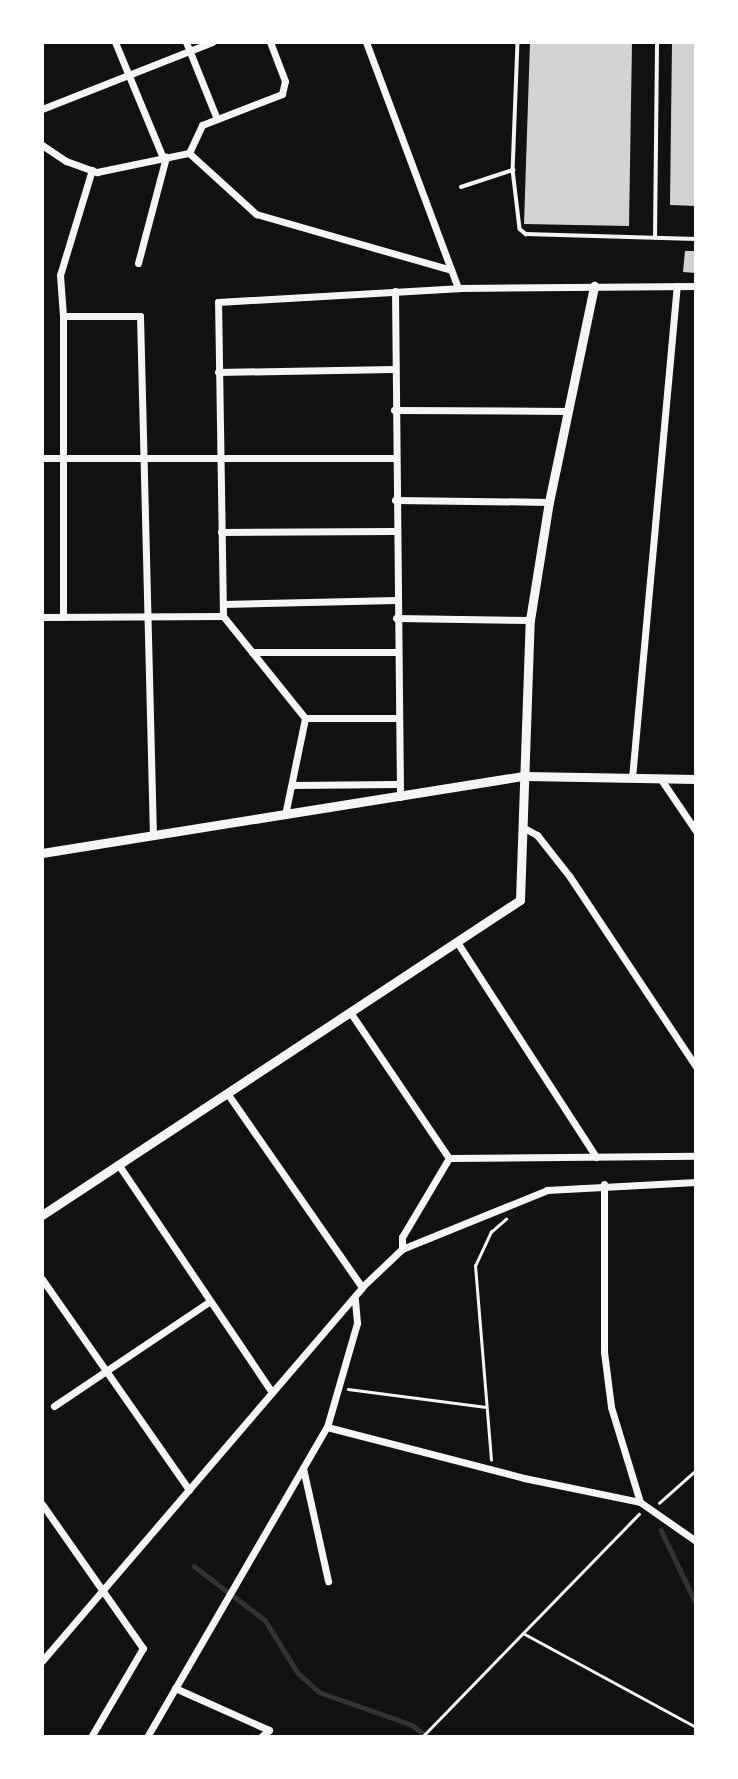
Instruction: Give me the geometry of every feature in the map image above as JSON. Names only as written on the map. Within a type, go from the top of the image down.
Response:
[{"type":"street","points":[[115,42],[126,70],[132,74],[165,158],[138,263]]},
{"type":"street","points":[[186,42],[217,119]]},
{"type":"street","points":[[42,109],[212,42]]},
{"type":"street","points":[[189,153],[202,125],[282,94],[285,81],[270,42]]},
{"type":"street","points":[[366,42],[458,288]]},
{"type":"street","points":[[42,145],[65,161],[92,170],[189,153]]},
{"type":"street","points":[[189,153],[256,214],[451,270]]},
{"type":"street","points":[[63,617],[66,458],[60,275],[92,170]]},
{"type":"street","points":[[42,1215],[520,900],[526,829],[530,620],[549,502],[594,286]]},
{"type":"street","points":[[632,778],[677,286]]},
{"type":"street","points":[[285,815],[305,718],[223,616],[218,302],[458,288],[696,286]]},
{"type":"street","points":[[394,291],[397,784],[400,797]]},
{"type":"street","points":[[63,316],[140,316],[153,836]]},
{"type":"street","points":[[218,372],[394,369]]},
{"type":"street","points":[[394,410],[568,411]]},
{"type":"street","points":[[42,458],[394,458]]},
{"type":"street","points":[[395,500],[549,502]]},
{"type":"street","points":[[221,531],[395,531]]},
{"type":"street","points":[[223,604],[396,600]]},
{"type":"street","points":[[42,617],[223,616]]},
{"type":"street","points":[[396,618],[530,620]]},
{"type":"street","points":[[252,652],[396,652]]},
{"type":"street","points":[[305,718],[397,718]]},
{"type":"street","points":[[42,853],[525,776],[696,779]]},
{"type":"street","points":[[660,778],[696,831]]},
{"type":"street","points":[[292,785],[397,784]]},
{"type":"street","points":[[526,829],[537,835],[570,877],[696,1067]]},
{"type":"street","points":[[457,942],[596,1157]]},
{"type":"street","points":[[350,1012],[449,1158]]},
{"type":"street","points":[[227,1093],[362,1287]]},
{"type":"street","points":[[449,1158],[696,1156]]},
{"type":"street","points":[[402,1249],[402,1237],[449,1158]]},
{"type":"street","points":[[118,1164],[272,1392]]},
{"type":"street","points":[[42,1661],[362,1287],[402,1249],[547,1189],[604,1184],[696,1182]]},
{"type":"street","points":[[604,1184],[604,1352],[611,1407],[640,1502]]},
{"type":"street","points":[[42,1279],[189,1490]]},
{"type":"street","points":[[148,1737],[327,1427],[357,1323],[355,1298]]},
{"type":"street","points":[[54,1406],[210,1301]]},
{"type":"street","points":[[327,1427],[493,1470],[640,1502],[653,1508],[696,1541]]},
{"type":"street","points":[[303,1468],[328,1581]]},
{"type":"street","points":[[42,1504],[143,1648],[91,1737]]},
{"type":"street","points":[[175,1688],[269,1730],[261,1737]]},
{"type":"lane","points":[[518,42],[513,170],[516,219],[526,234],[696,239]]},
{"type":"lane","points":[[655,238],[657,42]]},
{"type":"lane","points":[[461,187],[513,170]]},
{"type":"path","points":[[493,1470],[475,1266],[491,1232],[518,1212]]},
{"type":"path","points":[[339,1387],[486,1407]]},
{"type":"path","points":[[653,1508],[696,1470]]},
{"type":"path","points":[[422,1737],[642,1512],[640,1502]]},
{"type":"path","points":[[523,1633],[696,1727]]},
{"type":"building","points":[[530,42],[632,42],[629,226],[524,224]]},
{"type":"building","points":[[672,42],[696,42],[696,206],[670,205]]},
{"type":"building","points":[[685,251],[696,251],[696,273],[683,272]]},
{"type":"waterway","points":[[661,1530],[696,1603]]},
{"type":"waterway","points":[[194,1566],[265,1620],[298,1673],[319,1692],[412,1725],[428,1737]]}]
